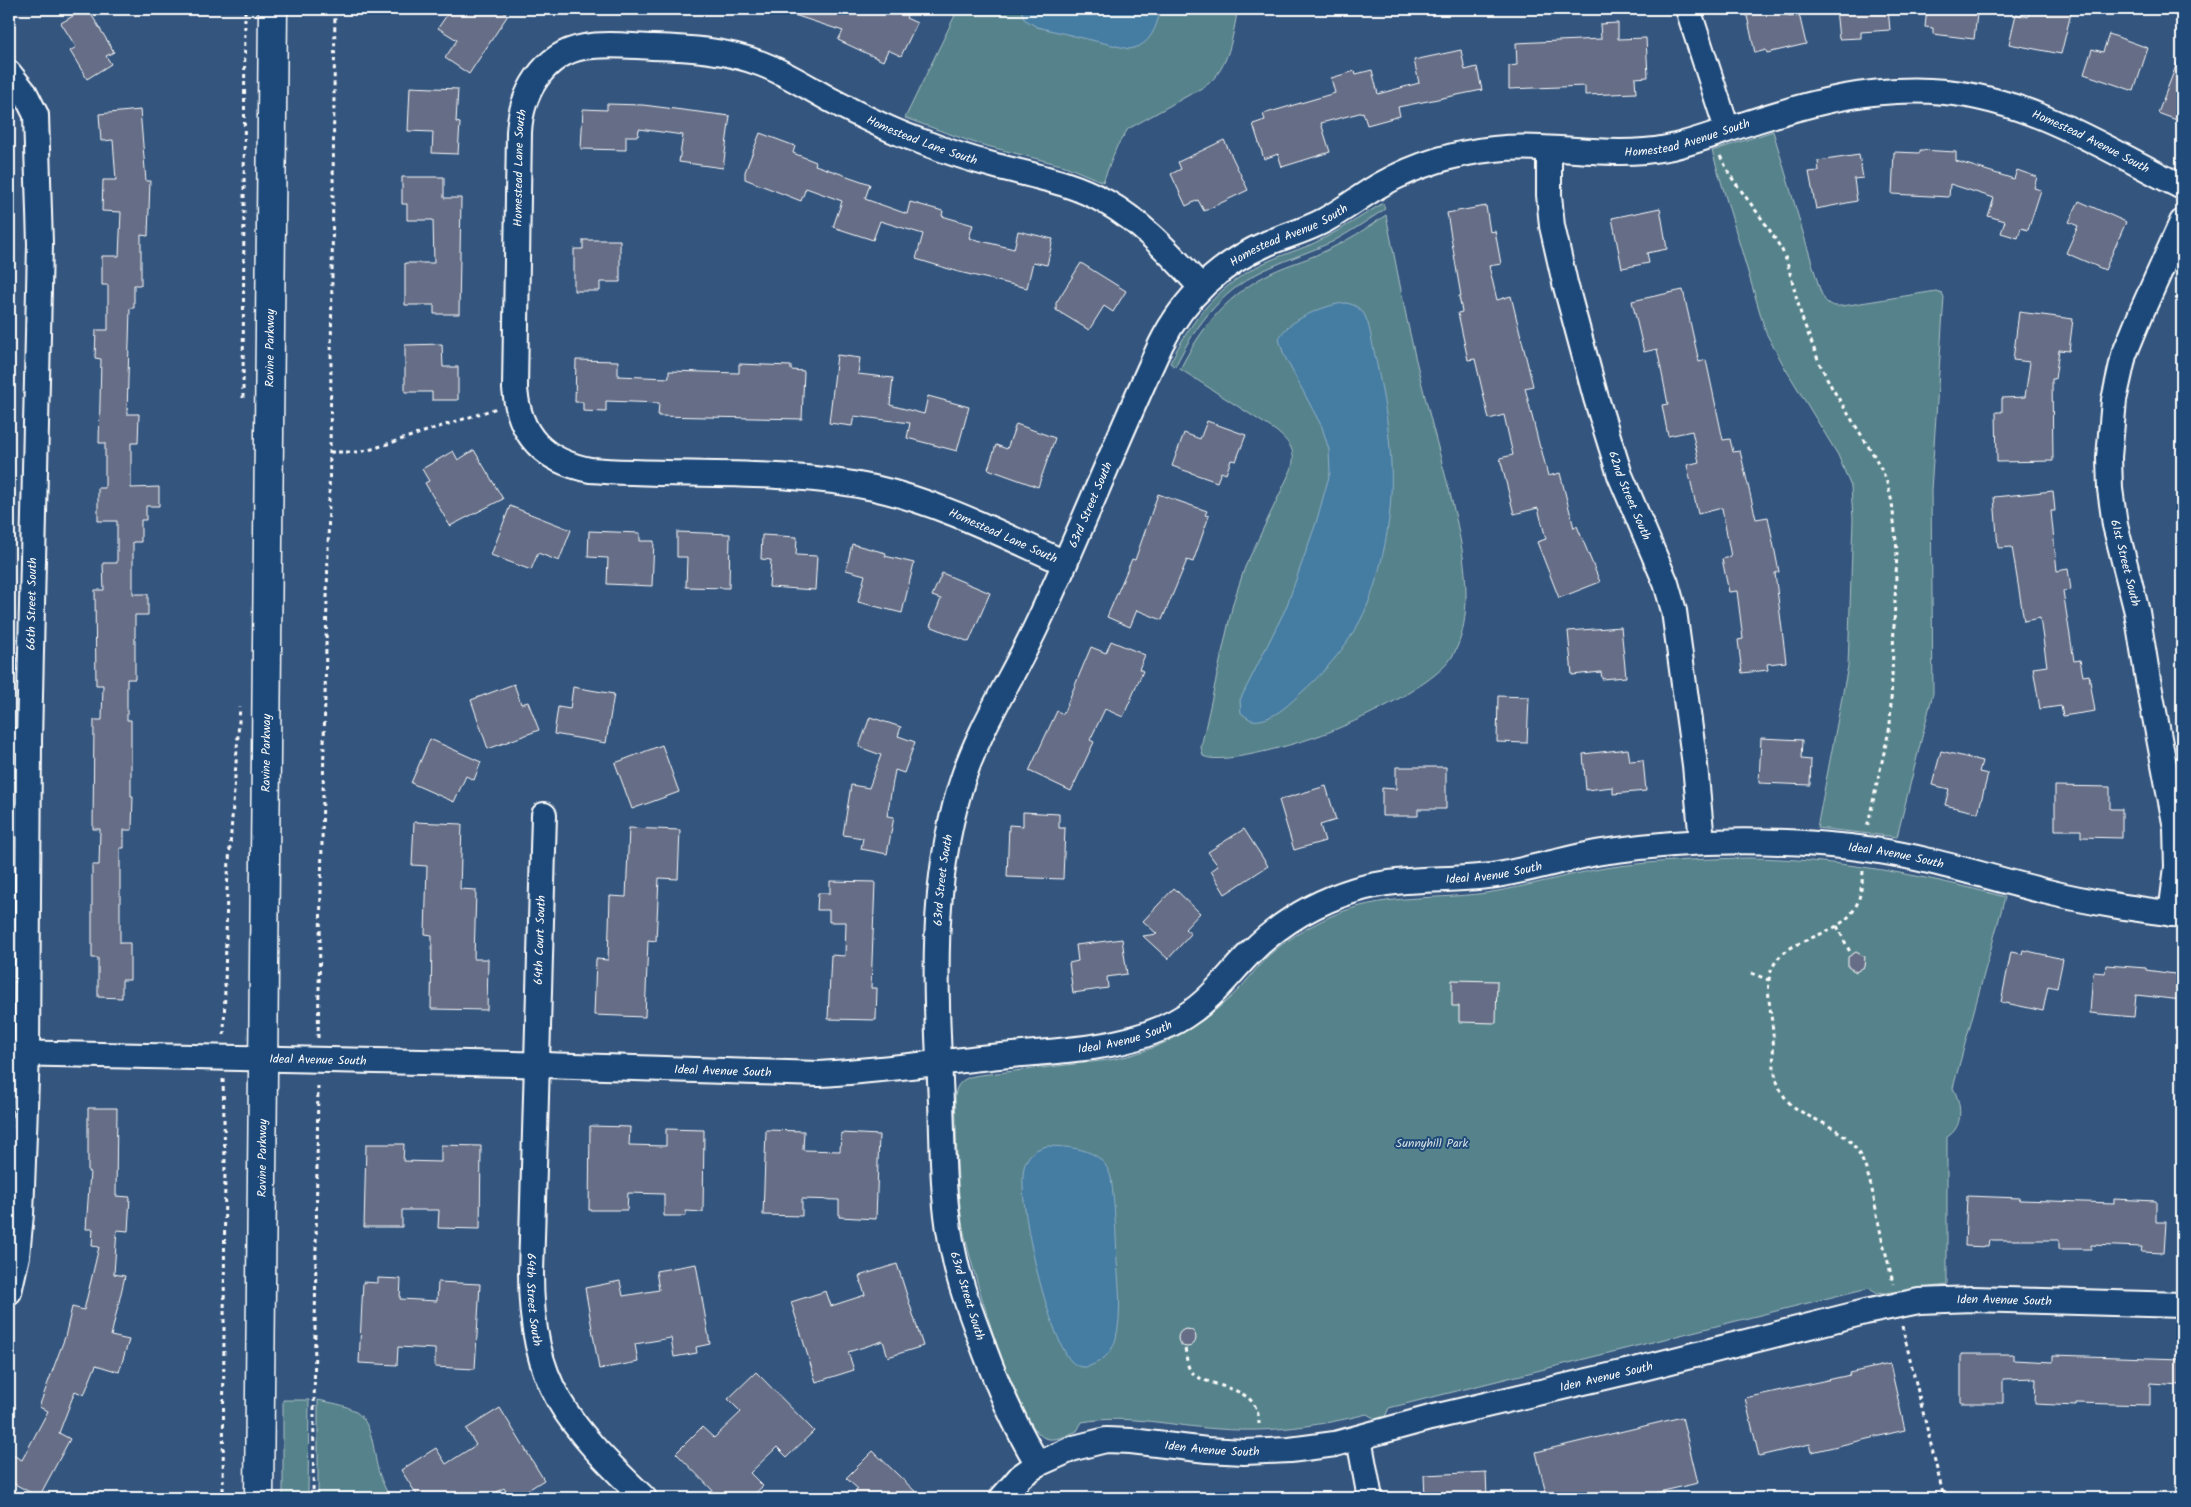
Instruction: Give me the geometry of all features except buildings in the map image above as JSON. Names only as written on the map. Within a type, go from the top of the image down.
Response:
[{"type":"street","name":"Ravine Parkway","points":[[259,1498],[273,9]]},
{"type":"street","points":[[1688,9],[1727,129]]},
{"type":"street","name":"Homestead Lane South","points":[[1065,562],[939,508],[900,495],[854,484],[796,478],[598,470],[575,466],[552,456],[532,439],[522,424],[516,402],[515,367],[520,114],[532,84],[544,69],[562,55],[585,47],[601,45],[691,48],[733,55],[760,63],[903,135],[978,161],[1060,181],[1092,194],[1137,224],[1202,287]]},
{"type":"street","name":"66th Street South","points":[[9,72],[24,93],[36,115],[40,244],[19,741],[18,1053],[21,1214],[17,1256],[9,1292]]},
{"type":"street","name":"Homestead Avenue South","points":[[1202,287],[1250,252],[1319,223],[1382,184],[1416,168],[1450,157],[1484,150],[1518,148],[1609,153],[1650,150],[1684,144],[1816,102],[1851,95],[1908,91],[1954,93],[1995,101],[2047,118],[2182,187]]},
{"type":"street","name":"62nd Street South","points":[[1549,149],[1549,195],[1552,226],[1565,283],[1620,475],[1666,583],[1674,611],[1696,765],[1702,842]]},
{"type":"street","name":"61st Street South","points":[[2177,915],[2176,828],[2137,612],[2115,525],[2110,489],[2109,457],[2114,400],[2124,355],[2182,222]]},
{"type":"street","name":"63rd Street South","points":[[1038,1464],[1020,1434],[997,1384],[973,1319],[955,1260],[947,1210],[935,1000],[938,906],[943,864],[951,821],[976,742],[1030,640],[1161,344],[1178,313],[1202,287]]},
{"type":"street","name":"64th Court South","points":[[537,1065],[544,816]]},
{"type":"street","name":"Ideal Avenue South","points":[[18,1053],[537,1065],[819,1074],[858,1072],[1110,1044],[1134,1039],[1182,1018],[1204,1003],[1250,952],[1286,922],[1325,902],[1362,888],[1396,882],[1477,877],[1516,871],[1602,852],[1702,842],[1789,842],[1885,852],[1948,864],[2075,899],[2177,915]]},
{"type":"street","name":"64th Street South","points":[[537,1065],[531,1298],[533,1324],[539,1356],[554,1392],[581,1434],[644,1498]]},
{"type":"street","name":"Iden Avenue South","points":[[1038,1464],[1074,1448],[1106,1440],[1145,1442],[1207,1450],[1253,1452],[1323,1446],[1359,1439],[1383,1430],[1430,1418],[1639,1369],[1865,1312],[1920,1301],[1973,1299],[2182,1305]]},
{"type":"street","points":[[1359,1439],[1370,1498]]},
{"type":"street","points":[[1002,1498],[1022,1476],[1038,1464]]},
{"type":"path","points":[[243,404],[245,9]]},
{"type":"path","points":[[318,1039],[330,452],[335,9]]},
{"type":"path","points":[[1721,158],[1732,178],[1782,250],[1804,325],[1819,362],[1832,388],[1875,457],[1886,479],[1892,502],[1896,525],[1897,557],[1890,726],[1869,810],[1866,832]]},
{"type":"path","points":[[330,452],[358,452],[372,449],[516,402]]},
{"type":"path","points":[[223,1498],[225,1161],[223,1057],[227,889],[240,702]]},
{"type":"path","points":[[1862,874],[1859,900],[1847,918],[1837,926],[1799,943],[1785,952],[1774,965],[1769,980],[1774,1066],[1779,1087],[1785,1098],[1793,1106],[1838,1132],[1850,1141],[1857,1152],[1871,1190],[1892,1280]]},
{"type":"path","points":[[1837,926],[1851,954]]},
{"type":"path","points":[[1751,973],[1769,980]]},
{"type":"path","points":[[313,1498],[318,1084]]},
{"type":"path","points":[[1901,1321],[1944,1498]]},
{"type":"path","points":[[1185,1349],[1188,1365],[1195,1375],[1238,1392],[1254,1403],[1259,1415],[1259,1427]]},
{"type":"green space","points":[[958,9],[1238,9],[1229,50],[1221,69],[1215,77],[1207,85],[1128,129],[1117,146],[1103,182],[1065,166],[975,143],[905,118]]},
{"type":"green space","points":[[1773,131],[1820,290],[1830,305],[1842,306],[1936,291],[1942,293],[1944,297],[1931,490],[1933,693],[1897,837],[1817,828],[1848,666],[1853,519],[1851,487],[1838,455],[1766,333],[1712,151]]},
{"type":"green space","points":[[1383,203],[1385,209],[1332,242],[1271,267],[1240,284],[1226,295],[1203,321],[1175,367],[1170,363],[1188,331],[1208,304],[1233,282],[1264,263],[1310,245],[1329,235]]},
{"type":"green space","points":[[1386,215],[1411,339],[1459,532],[1466,586],[1465,612],[1461,636],[1452,657],[1431,678],[1398,699],[1347,725],[1267,751],[1228,758],[1203,756],[1201,747],[1233,603],[1245,567],[1291,470],[1293,452],[1285,439],[1276,431],[1180,369],[1196,341],[1214,317],[1236,295],[1270,273],[1339,244]]},
{"type":"green space","name":"Sunnyhill Park","points":[[1748,858],[1814,861],[1878,869],[1942,881],[2005,897],[1953,1088],[1960,1108],[1960,1115],[1953,1133],[1947,1137],[1947,1285],[1876,1294],[1869,1288],[1856,1291],[1389,1408],[1384,1419],[1377,1420],[1367,1414],[1294,1428],[1257,1430],[1219,1429],[1134,1420],[1099,1420],[1082,1422],[1077,1431],[1061,1438],[1053,1439],[1045,1438],[1034,1427],[1021,1405],[995,1339],[973,1268],[962,1222],[955,1097],[957,1087],[963,1081],[980,1075],[1109,1060],[1144,1051],[1161,1044],[1191,1028],[1220,1007],[1276,949],[1317,923],[1359,906],[1400,899],[1486,893],[1605,868],[1676,861]]},
{"type":"green space","points":[[283,1400],[309,1400],[308,1498],[283,1498]]},
{"type":"green space","points":[[318,1400],[347,1407],[362,1417],[370,1432],[379,1473],[390,1498],[318,1498]]},
{"type":"water","points":[[1021,9],[1161,9],[1154,29],[1147,40],[1143,44],[1129,49],[1037,27],[1024,19]]},
{"type":"water","points":[[1345,303],[1358,308],[1366,318],[1378,370],[1388,429],[1391,489],[1389,521],[1382,556],[1364,614],[1341,650],[1312,682],[1279,712],[1266,719],[1251,720],[1241,713],[1240,700],[1286,608],[1316,523],[1330,473],[1329,450],[1322,427],[1284,355],[1279,339],[1289,326],[1298,320],[1318,310]]},
{"type":"water","points":[[1048,1146],[1068,1147],[1095,1155],[1107,1168],[1111,1178],[1119,1290],[1118,1329],[1115,1343],[1104,1358],[1086,1367],[1073,1363],[1062,1347],[1044,1296],[1029,1234],[1024,1204],[1023,1180],[1025,1164],[1034,1152]]}]
